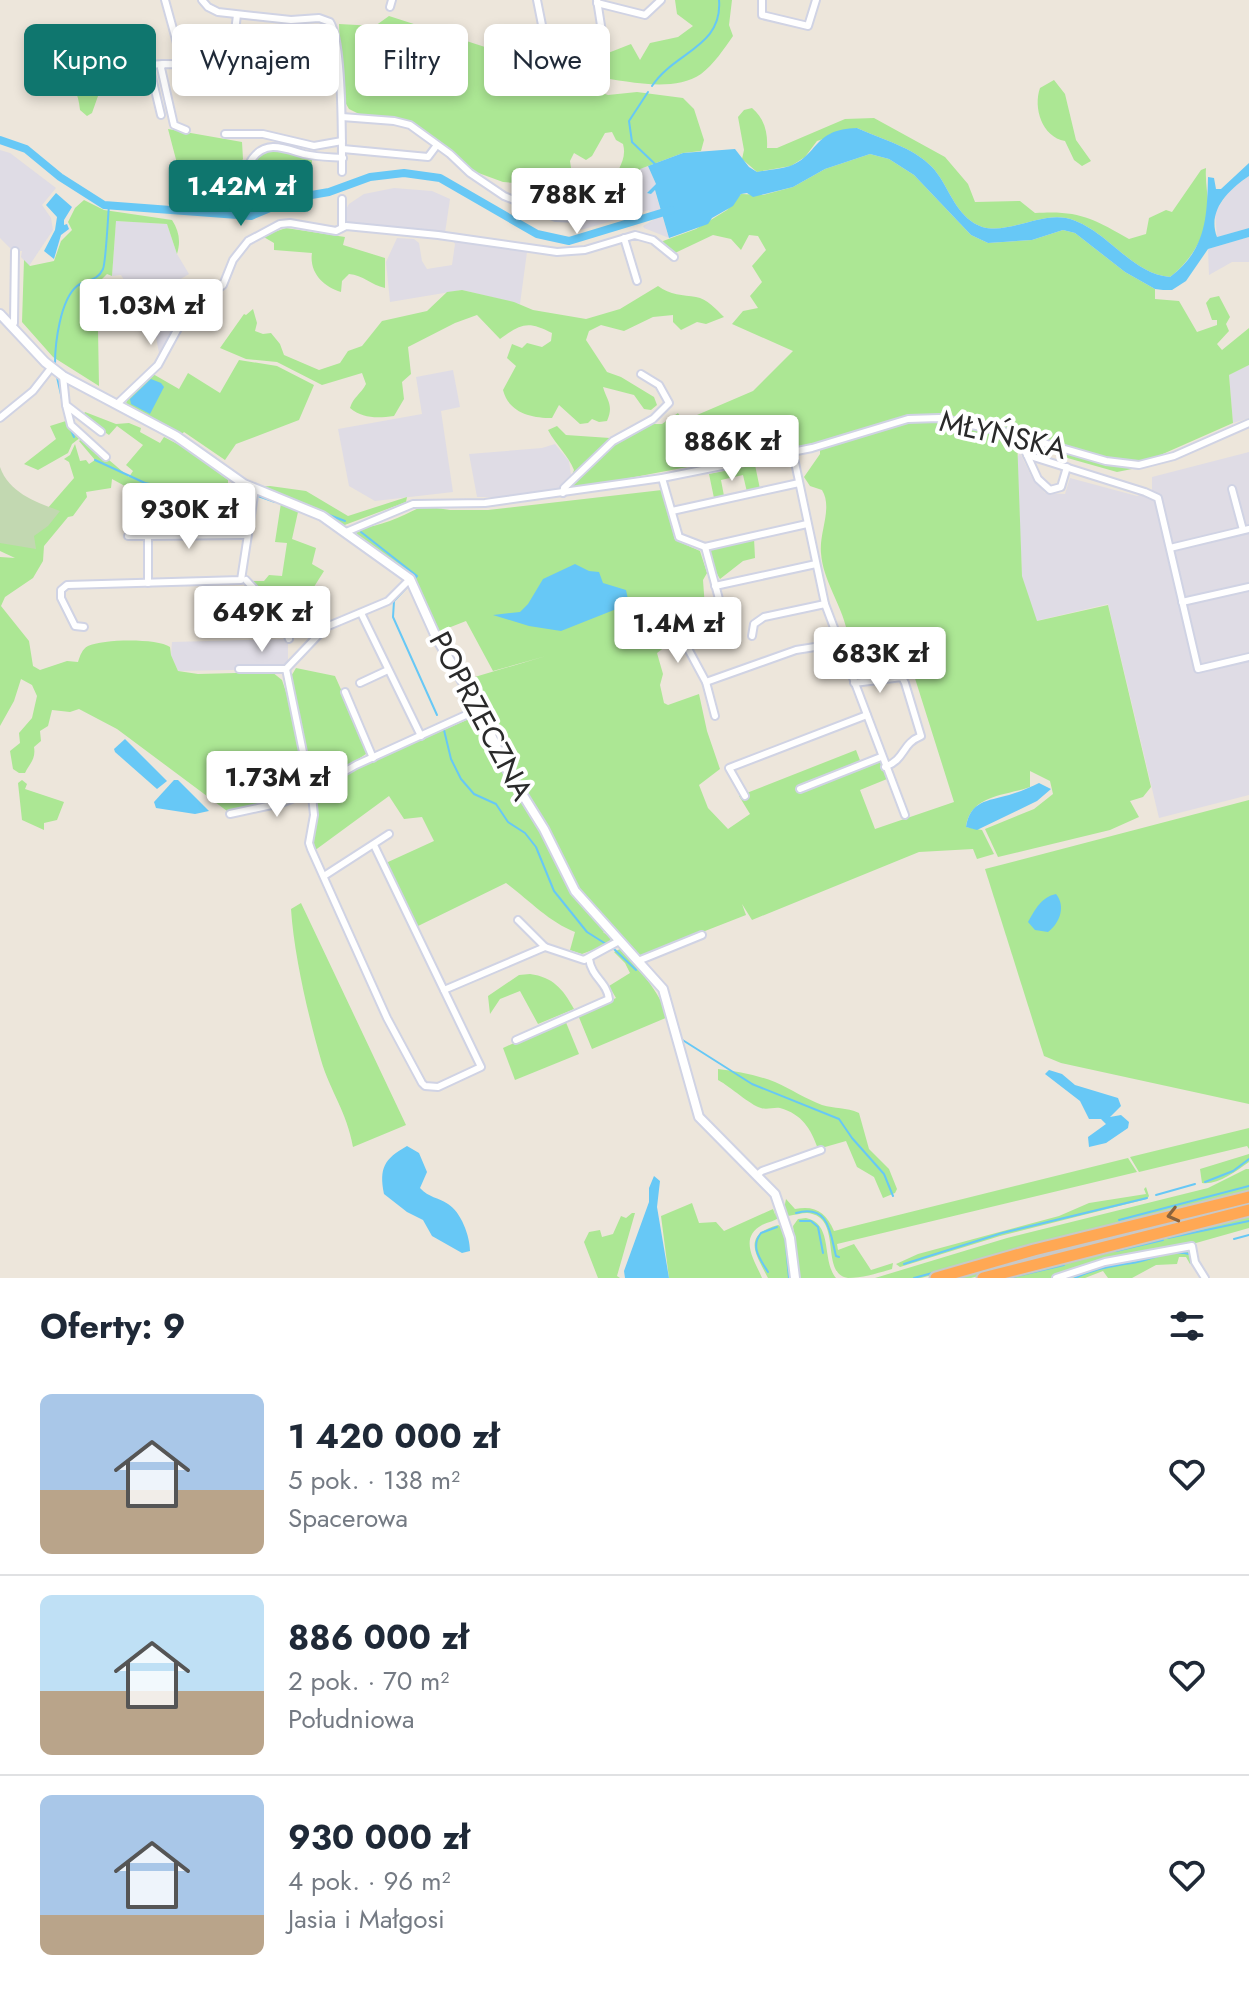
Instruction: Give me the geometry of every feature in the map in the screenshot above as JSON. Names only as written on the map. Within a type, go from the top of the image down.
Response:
[{"type":"highway","points":[[936,1278],[1034,1250],[1249,1197]]},
{"type":"highway","points":[[983,1278],[1249,1210]]},
{"type":"street","points":[[165,0],[172,25]]},
{"type":"street","points":[[202,0],[214,10],[237,15],[294,21],[327,19],[330,24]]},
{"type":"street","points":[[537,0],[546,45],[592,61],[602,32],[597,2],[645,15],[661,0]]},
{"type":"street","points":[[762,0],[762,15],[808,26],[816,0]]},
{"type":"street","points":[[236,24],[237,15]]},
{"type":"street","points":[[156,64],[172,64]]},
{"type":"street","points":[[163,64],[161,68],[174,125],[186,130]]},
{"type":"street","points":[[339,79],[342,172]]},
{"type":"street","points":[[156,94],[161,115]]},
{"type":"street","points":[[342,117],[402,122],[415,128],[504,196],[556,217],[578,218]]},
{"type":"street","points":[[225,134],[263,134],[314,146],[342,145],[428,157],[437,145]]},
{"type":"street","points":[[174,196],[223,201],[231,194],[254,156],[267,147],[284,147],[317,156],[343,158]]},
{"type":"street","points":[[342,199],[342,227]]},
{"type":"street","points":[[117,404],[158,365],[188,310],[223,285],[233,260],[248,241],[280,224],[336,231],[342,227],[427,234],[557,252],[585,250],[624,238],[644,236],[674,257]]},
{"type":"street","points":[[624,238],[637,281]]},
{"type":"street","points":[[4,320],[14,323],[15,251]]},
{"type":"street","name":"POPRZECZNA","points":[[4,320],[51,368],[63,376],[200,451],[231,476],[255,489],[311,510],[410,579],[437,639],[479,709],[506,768],[544,829],[575,891],[667,995],[699,1117],[757,1175],[780,1204],[790,1238],[795,1278]]},
{"type":"street","points":[[0,418],[33,391],[51,368]]},
{"type":"street","points":[[563,493],[564,488],[613,441],[653,419],[669,403],[659,385],[641,374]]},
{"type":"street","points":[[63,376],[71,425],[106,457]]},
{"type":"street","points":[[66,405],[101,432]]},
{"type":"street","name":"MŁYŃSKA","points":[[346,532],[413,504],[485,503],[662,478],[793,453],[916,418],[939,418],[1106,461],[1139,465],[1174,456],[1249,423]]},
{"type":"street","points":[[1022,437],[1021,442],[1038,479],[1050,490],[1061,487],[1067,467]]},
{"type":"street","points":[[793,453],[825,604],[905,815]]},
{"type":"street","points":[[1027,455],[1158,498],[1198,669],[1249,657]]},
{"type":"street","points":[[662,478],[679,537],[705,547],[807,524]]},
{"type":"street","points":[[672,511],[799,483]]},
{"type":"street","points":[[84,627],[75,626],[61,598],[61,590],[67,585],[241,580],[255,489]]},
{"type":"street","points":[[1170,548],[1246,530],[1232,489]]},
{"type":"street","points":[[198,515],[250,516]]},
{"type":"street","points":[[128,536],[246,535]]},
{"type":"street","points":[[148,536],[148,583]]},
{"type":"street","points":[[705,547],[719,599],[717,606],[686,645],[706,682],[715,716]]},
{"type":"street","points":[[715,586],[816,564]]},
{"type":"street","points":[[239,669],[286,669],[326,627],[388,601],[410,579]]},
{"type":"street","points":[[246,580],[282,620],[289,639]]},
{"type":"street","points":[[1182,602],[1249,587]]},
{"type":"street","points":[[752,636],[754,624],[764,617],[825,604]]},
{"type":"street","points":[[361,613],[421,736]]},
{"type":"street","points":[[706,682],[796,650],[840,643]]},
{"type":"street","points":[[286,669],[311,791],[314,815],[309,843],[387,1018],[422,1083],[438,1087],[481,1067],[374,845]]},
{"type":"street","points":[[360,683],[388,670]]},
{"type":"street","points":[[854,683],[902,677],[921,736],[907,743],[898,761],[885,767]]},
{"type":"street","points":[[345,692],[373,758]]},
{"type":"street","points":[[230,814],[281,803],[311,791],[373,758],[479,709]]},
{"type":"street","points":[[745,796],[729,768],[867,715]]},
{"type":"street","points":[[800,789],[881,757]]},
{"type":"street","points":[[324,876],[389,834]]},
{"type":"street","points":[[518,920],[545,947],[584,960],[619,941]]},
{"type":"street","points":[[638,961],[702,935]]},
{"type":"street","points":[[444,990],[545,947]]},
{"type":"street","points":[[516,1040],[609,999],[606,987],[591,971],[589,959]]},
{"type":"street","points":[[757,1175],[821,1150]]},
{"type":"street","points":[[1056,1278],[1105,1262],[1192,1246],[1195,1262],[1205,1278]]},
{"type":"shaded area","points":[[0,150],[10,153],[56,188],[42,205],[51,218],[53,230],[29,266],[21,257],[22,251],[13,251],[0,238]]},
{"type":"shaded area","points":[[648,166],[656,184],[650,191],[654,188],[669,238],[644,228],[653,220],[649,210],[581,230],[567,187],[577,173],[597,178],[613,188],[637,180],[640,169]]},
{"type":"shaded area","points":[[1249,176],[1249,228],[1217,237],[1215,212],[1230,190]]},
{"type":"shaded area","points":[[394,188],[432,191],[450,199],[445,233],[345,224],[345,211],[349,204],[364,194]]},
{"type":"shaded area","points":[[116,221],[167,224],[177,254],[189,274],[169,286],[182,311],[159,353],[155,332],[121,275],[112,276]]},
{"type":"shaded area","points":[[1249,237],[1249,262],[1232,262],[1209,275],[1208,249]]},
{"type":"shaded area","points":[[397,238],[414,239],[419,243],[422,261],[427,269],[452,265],[455,244],[452,239],[527,252],[520,304],[462,290],[390,302],[386,262]]},
{"type":"shaded area","points":[[1249,365],[1249,418],[1233,423],[1229,375]]},
{"type":"shaded area","points":[[453,370],[460,407],[441,411],[453,492],[375,501],[349,486],[338,429],[422,414],[416,377]]},
{"type":"shaded area","points":[[555,444],[569,461],[571,475],[557,490],[477,497],[469,454],[542,448]]},
{"type":"shaded area","points":[[1249,452],[1249,795],[1159,818],[1108,604],[1036,621],[1022,576],[1017,458],[1020,453],[1031,476],[1045,493],[1065,494],[1070,478],[1137,496],[1152,491],[1152,477]]},
{"type":"shaded area","points":[[288,639],[288,666],[284,669],[178,671],[171,655],[172,642]]},
{"type":"green space","points":[[675,0],[732,0],[729,25],[733,36],[710,66],[690,80],[677,83],[650,84],[610,79],[610,52],[631,44],[640,60],[650,43],[678,37],[693,26],[677,14]]},
{"type":"green space","points":[[389,16],[414,24],[378,24]]},
{"type":"green space","points":[[339,24],[355,25],[355,96],[468,96],[468,42],[484,47],[484,96],[610,96],[637,92],[683,98],[694,109],[704,140],[701,151],[683,153],[640,169],[637,180],[613,188],[624,150],[623,144],[616,140],[612,132],[605,133],[592,156],[586,160],[574,153],[571,168],[577,173],[567,187],[544,190],[528,184],[503,182],[473,171],[412,123],[395,118],[365,117],[349,109],[342,97]]},
{"type":"green space","points":[[1054,80],[1065,94],[1076,140],[1091,161],[1082,166],[1074,160],[1065,141],[1050,134],[1041,120],[1038,104],[1040,88]]},
{"type":"green space","points":[[98,96],[92,113],[87,116],[80,110],[78,98]]},
{"type":"green space","points":[[752,108],[764,126],[767,148],[777,148],[845,119],[874,118],[945,157],[968,184],[975,202],[1020,201],[1035,213],[1085,217],[1129,239],[1146,234],[1149,218],[1166,210],[1172,212],[1201,170],[1206,168],[1206,226],[1191,255],[1170,277],[1142,268],[1094,231],[1066,218],[1054,217],[1005,228],[982,227],[965,216],[937,173],[924,160],[857,128],[817,141],[805,157],[791,166],[757,172],[742,159],[744,150],[738,117],[744,110]]},
{"type":"green space","points":[[168,129],[242,142],[243,159],[232,177],[234,185],[228,192],[217,198],[185,194]]},
{"type":"green space","points":[[271,149],[312,159],[311,182],[245,196],[250,168]]},
{"type":"green space","points":[[870,154],[889,159],[914,175],[971,235],[988,243],[1032,240],[1063,230],[1075,233],[1125,272],[1155,289],[1155,299],[1179,301],[1197,332],[1217,325],[1206,303],[1210,298],[1219,296],[1230,317],[1226,324],[1229,331],[1217,344],[1222,350],[1249,328],[1249,365],[1229,375],[1233,423],[1156,457],[1147,466],[1117,472],[1032,448],[1017,437],[1022,576],[1037,621],[1108,605],[1151,787],[1143,797],[1130,801],[1139,817],[1110,830],[998,857],[985,829],[1034,809],[1053,794],[1050,781],[1030,771],[1030,787],[990,798],[969,816],[966,827],[982,830],[994,854],[977,859],[973,849],[919,852],[752,920],[742,904],[746,915],[641,956],[614,928],[603,932],[610,937],[611,943],[582,954],[570,950],[575,932],[548,917],[506,883],[416,927],[387,866],[388,862],[434,841],[422,817],[404,819],[389,796],[314,851],[312,841],[318,790],[358,767],[476,716],[491,748],[497,747],[468,679],[546,656],[493,671],[466,621],[438,632],[409,573],[355,532],[423,506],[488,510],[662,490],[675,540],[700,551],[707,573],[703,580],[705,608],[692,626],[657,653],[663,674],[660,685],[664,703],[668,705],[699,694],[720,769],[699,785],[708,808],[728,829],[750,814],[739,796],[856,750],[861,763],[879,757],[887,779],[860,790],[875,829],[954,802],[901,634],[847,631],[829,583],[821,553],[825,497],[822,490],[810,486],[804,477],[820,454],[820,442],[566,490],[574,470],[548,430],[557,426],[566,435],[610,438],[648,424],[662,424],[678,413],[683,421],[753,391],[793,351],[732,324],[743,311],[758,308],[750,296],[762,282],[752,266],[766,250],[758,236],[749,235],[741,250],[731,239],[713,235],[675,253],[665,248],[663,241],[696,229],[727,210],[741,194],[763,195],[793,187],[825,169]]},
{"type":"green space","points":[[84,200],[104,210],[172,220],[179,240],[177,254],[167,224],[116,221],[112,276],[107,274],[99,282],[101,293],[95,300],[101,307],[98,330],[99,386],[53,357],[22,322],[24,260],[30,266],[54,261],[61,241],[72,230],[68,222],[75,208]]},
{"type":"green space","points":[[286,228],[345,237],[343,245],[385,258],[385,288],[349,274],[342,281],[341,292],[328,286],[315,272],[312,253],[274,250],[274,243],[262,236]]},
{"type":"green space","points":[[658,286],[672,293],[704,300],[724,317],[706,324],[697,322],[681,330],[673,322],[673,315],[653,317],[624,331],[601,325],[589,331],[586,340],[607,372],[654,397],[657,405],[651,410],[644,409],[634,395],[603,387],[610,407],[607,421],[592,419],[580,424],[559,405],[552,418],[536,417],[522,413],[510,404],[503,390],[516,366],[507,358],[512,344],[522,348],[527,343],[542,347],[551,341],[552,333],[531,325],[514,330],[500,339],[477,315],[408,347],[411,374],[402,382],[404,399],[394,416],[365,416],[350,408],[366,384],[362,373],[322,385],[277,362],[246,359],[220,348],[244,314],[253,309],[257,323],[255,331],[271,333],[284,355],[319,370],[340,363],[348,351],[362,346],[382,321],[427,311],[447,292],[462,290],[514,302],[533,310],[586,319],[620,309]]},
{"type":"green space","points":[[239,360],[277,366],[314,385],[299,420],[236,444],[225,460],[184,432],[182,434],[126,404],[128,396],[153,374],[179,389],[188,373],[220,393]]},
{"type":"green space","points":[[85,412],[116,424],[129,423],[160,443],[164,437],[185,448],[228,480],[228,488],[217,498],[197,499],[196,515],[153,505],[150,507],[112,479],[111,488],[86,492],[87,497],[73,516],[68,517],[44,546],[43,561],[33,578],[5,597],[1,606],[29,641],[33,666],[40,670],[67,661],[78,662],[84,649],[95,644],[142,641],[170,647],[178,671],[198,674],[272,672],[282,680],[288,698],[293,698],[290,678],[296,668],[335,676],[369,752],[322,783],[308,788],[310,792],[270,806],[227,811],[117,729],[79,709],[70,712],[52,710],[48,726],[40,731],[41,741],[34,747],[33,758],[25,773],[13,769],[10,751],[20,743],[19,733],[32,718],[37,696],[32,685],[21,679],[14,701],[0,726],[0,557],[15,558],[0,551],[0,532],[33,525],[74,478],[69,462],[64,459],[70,455],[75,444],[80,461],[86,460],[89,464],[95,460],[79,441],[83,438],[129,477],[133,471],[126,465],[143,445],[117,426],[109,435],[82,417]]},
{"type":"green space","points":[[69,420],[81,437],[72,444],[68,453],[38,470],[24,464],[56,439],[50,426]]},
{"type":"green space","points":[[755,465],[760,489],[747,492],[743,475],[721,480],[724,496],[714,498],[709,474]]},
{"type":"green space","points":[[0,467],[17,490],[60,511],[48,526],[34,536],[36,549],[0,543]]},
{"type":"green space","points":[[258,487],[306,491],[348,516],[407,497],[406,502],[342,526]]},
{"type":"green space","points":[[281,503],[298,512],[292,539],[316,548],[312,564],[324,571],[288,628],[250,581],[264,581],[269,575],[282,576],[287,543],[275,542]]},
{"type":"green space","points":[[754,538],[755,558],[743,561],[720,579],[713,567],[709,548]]},
{"type":"green space","points":[[22,780],[27,784],[25,789],[64,802],[57,820],[44,823],[44,830],[22,820],[18,783]]},
{"type":"green space","points":[[1249,800],[1249,1104],[1061,1063],[1044,1056],[985,869]]},
{"type":"green space","points":[[301,903],[406,1125],[353,1147],[347,1123],[321,1060],[302,985],[291,909]]},
{"type":"green space","points":[[620,949],[654,989],[668,1017],[592,1049],[578,1015],[616,998],[609,986],[630,973],[614,952]]},
{"type":"green space","points":[[530,974],[556,985],[574,1009],[538,1024],[520,991],[500,999],[490,1014],[488,996],[519,975]]},
{"type":"green space","points":[[565,1020],[579,1054],[515,1080],[503,1048]]},
{"type":"green space","points":[[718,1069],[761,1077],[822,1105],[859,1113],[869,1149],[889,1169],[897,1189],[895,1193],[883,1198],[874,1177],[857,1167],[846,1141],[818,1149],[800,1118],[780,1108],[763,1109],[751,1103],[718,1080]]},
{"type":"green space","points":[[1249,1128],[1249,1149],[1247,1146],[1139,1172],[1130,1157]]},
{"type":"green space","points":[[1249,1154],[1249,1162],[1232,1174],[1214,1182],[1202,1183],[1200,1169]]},
{"type":"green space","points":[[1128,1158],[1137,1172],[837,1244],[838,1250],[854,1244],[871,1270],[893,1263],[892,1269],[859,1277],[848,1278],[839,1274],[832,1256],[829,1234],[818,1216],[807,1213],[788,1216],[784,1209],[786,1199],[795,1209],[819,1211],[834,1231]]},
{"type":"green space","points":[[1249,1169],[1249,1192],[921,1278],[875,1278],[1007,1238],[1208,1188]]},
{"type":"green space","points":[[1146,1187],[1147,1199],[1000,1236],[900,1267],[896,1264],[918,1254],[1059,1216],[1089,1203],[1146,1194]]},
{"type":"green space","points":[[1249,1199],[1249,1207],[971,1278],[944,1278]]},
{"type":"green space","points":[[692,1203],[699,1223],[716,1222],[724,1231],[773,1209],[776,1217],[774,1209],[777,1208],[780,1217],[762,1225],[751,1236],[750,1250],[762,1278],[669,1278],[661,1216]]},
{"type":"green space","points":[[635,1213],[617,1276],[620,1278],[598,1278],[584,1242],[589,1232],[600,1230],[602,1237],[613,1234],[621,1216],[626,1218]]},
{"type":"green space","points":[[1249,1214],[1249,1228],[1196,1243],[1115,1257],[1051,1278],[996,1278]]},
{"type":"green space","points":[[798,1219],[815,1222],[824,1235],[829,1262],[836,1278],[800,1278],[793,1226]]},
{"type":"green space","points":[[778,1225],[785,1228],[792,1278],[768,1278],[756,1253],[759,1234]]},
{"type":"green space","points":[[1185,1249],[1191,1252],[1194,1262],[1190,1264],[1186,1257],[1179,1257],[1177,1264],[1156,1265],[1132,1278],[1108,1278],[1103,1271],[1085,1278],[1062,1278],[1122,1260]]},
{"type":"water","points":[[857,128],[924,160],[937,173],[965,216],[982,227],[1005,228],[1054,217],[1066,218],[1094,231],[1142,268],[1170,277],[1182,267],[1198,244],[1205,220],[1208,177],[1214,178],[1216,189],[1221,189],[1249,163],[1249,176],[1221,202],[1215,227],[1217,237],[1249,228],[1249,237],[1208,249],[1186,281],[1172,290],[1163,290],[1155,289],[1125,272],[1075,233],[1063,230],[1032,240],[988,243],[971,235],[914,175],[889,159],[870,154],[825,169],[793,187],[753,197],[747,193],[741,194],[733,206],[712,218],[708,224],[669,238],[655,190],[647,193],[656,184],[648,166],[683,153],[735,149],[757,172],[790,166],[807,156],[832,133]]},
{"type":"water","points":[[56,193],[72,207],[64,220],[64,225],[67,224],[69,229],[61,235],[54,259],[44,251],[55,230],[57,217],[46,205]]},
{"type":"water","points":[[151,379],[164,387],[150,414],[131,404],[130,399]]},
{"type":"water","points":[[575,564],[599,572],[603,583],[626,590],[629,604],[561,631],[529,626],[493,615],[520,612],[543,579]]},
{"type":"water","points":[[125,739],[167,781],[157,789],[115,752],[114,749]]},
{"type":"water","points":[[174,780],[178,780],[209,811],[195,814],[156,808],[154,802]]},
{"type":"water","points":[[1039,783],[1051,789],[1037,801],[977,830],[966,827],[976,807]]},
{"type":"water","points":[[1056,894],[1061,909],[1056,924],[1048,932],[1035,930],[1028,922],[1042,901]]},
{"type":"water","points":[[1049,1070],[1062,1074],[1075,1085],[1118,1098],[1121,1106],[1110,1117],[1121,1115],[1129,1122],[1128,1128],[1106,1143],[1089,1147],[1088,1137],[1106,1124],[1101,1119],[1089,1119],[1080,1101],[1045,1074]]},
{"type":"water","points":[[407,1146],[419,1153],[427,1172],[420,1188],[448,1204],[461,1218],[470,1251],[462,1253],[432,1236],[423,1220],[384,1194],[382,1177],[385,1165]]},
{"type":"water","points":[[654,1176],[660,1181],[657,1207],[669,1278],[625,1278],[624,1271],[649,1202],[649,1188]]},
{"type":"waterway","points":[[652,86],[661,74],[705,39],[718,16],[719,0]]},
{"type":"waterway","points":[[648,92],[629,121],[632,142],[655,164]]},
{"type":"waterway","points":[[0,140],[26,149],[60,177],[104,205],[251,216],[294,198],[329,192],[370,177],[404,173],[440,178],[537,234],[569,241],[671,210]]},
{"type":"waterway","points":[[55,364],[57,334],[66,301],[77,286],[95,278],[103,269],[109,205]]},
{"type":"waterway","points":[[57,377],[74,437]]},
{"type":"waterway","points":[[95,460],[145,483],[202,494],[220,489],[249,493]]},
{"type":"waterway","points":[[258,496],[275,502]]},
{"type":"waterway","points":[[291,499],[318,510]]},
{"type":"waterway","points":[[324,513],[345,521]]},
{"type":"waterway","points":[[361,532],[417,576],[415,578]]},
{"type":"waterway","points":[[407,587],[394,601],[393,617],[437,715]]},
{"type":"waterway","points":[[444,730],[451,759],[461,779],[474,794],[496,804],[508,822],[525,833],[536,847],[554,891],[587,932],[606,944]]},
{"type":"waterway","points":[[614,949],[636,970]]},
{"type":"waterway","points":[[670,998],[681,1039],[752,1084],[839,1119],[884,1174],[893,1196]]},
{"type":"waterway","points":[[1205,1182],[1233,1171],[1249,1159]]},
{"type":"waterway","points":[[1156,1195],[1195,1184]]},
{"type":"waterway","points":[[1119,1220],[1249,1186]]},
{"type":"waterway","points":[[904,1264],[1002,1233],[1147,1198]]},
{"type":"waterway","points":[[796,1213],[807,1211],[822,1216],[839,1257]]},
{"type":"waterway","points":[[800,1221],[811,1221],[818,1227],[823,1253]]},
{"type":"waterway","points":[[1168,1238],[1249,1221]]},
{"type":"waterway","points":[[768,1272],[757,1253],[756,1243],[761,1233],[777,1227]]},
{"type":"waterway","points":[[785,1235],[789,1278]]},
{"type":"waterway","points":[[1234,1239],[1249,1235]]},
{"type":"waterway","points":[[914,1278],[1063,1237]]},
{"type":"waterway","points":[[1116,1251],[1163,1240]]},
{"type":"waterway","points":[[1075,1278],[1103,1268],[1167,1254],[1189,1254]]},
{"type":"waterway","points":[[1190,1256],[1191,1260]]},
{"type":"waterway","points":[[1009,1278],[1064,1265]]}]
